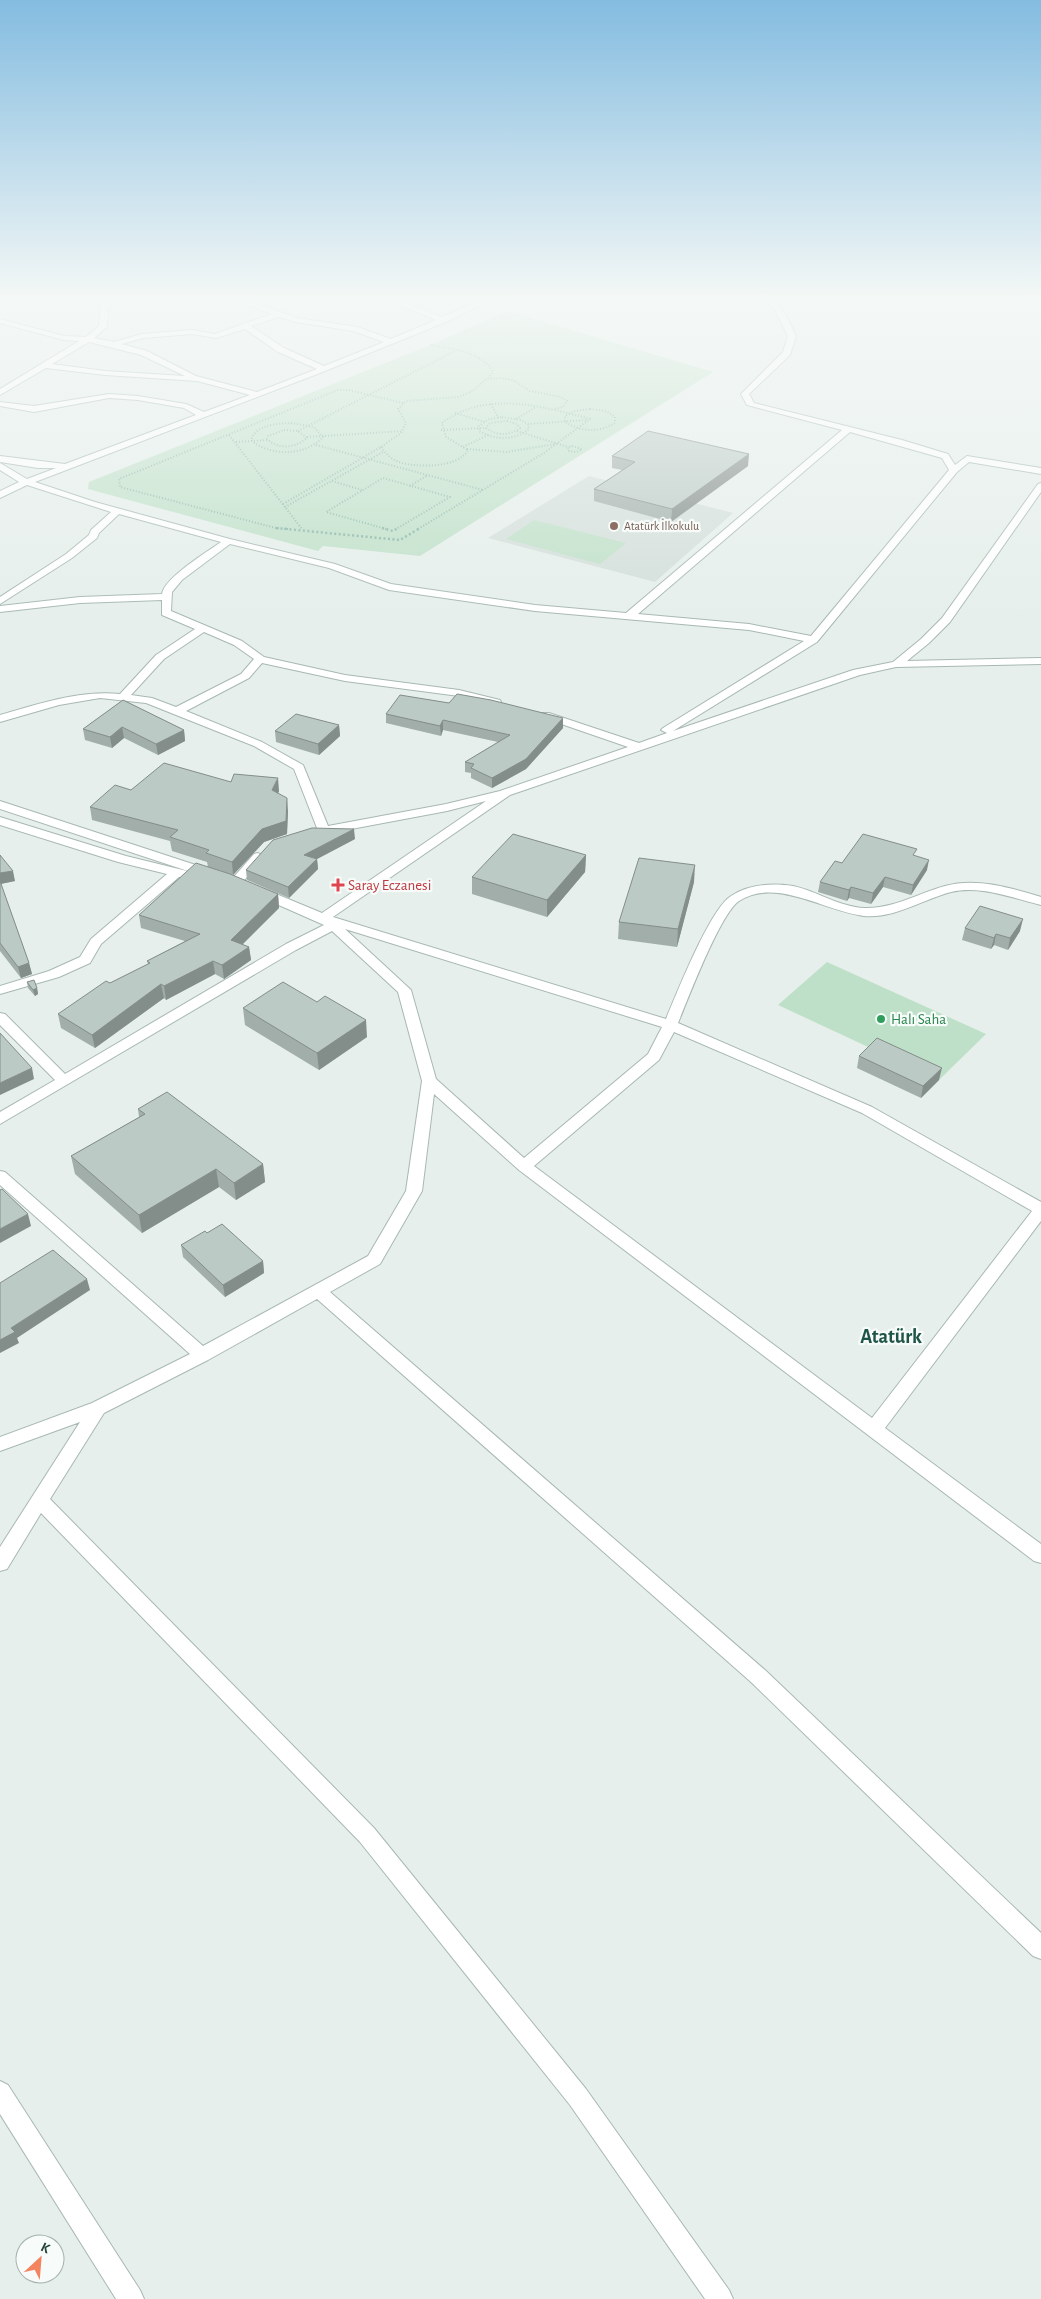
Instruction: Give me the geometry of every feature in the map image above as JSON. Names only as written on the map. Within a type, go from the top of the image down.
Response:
[{"type":"street","points":[[16,406],[34,409],[50,406]]},
{"type":"street","points":[[187,406],[203,415]]},
{"type":"street","points":[[2,493],[26,482],[225,406]]},
{"type":"street","points":[[756,406],[849,429],[945,456],[954,470]]},
{"type":"street","points":[[628,616],[849,429]]},
{"type":"street","points":[[0,459],[38,465],[70,465]]},
{"type":"street","points":[[640,747],[813,640],[954,470],[967,459],[1041,471]]},
{"type":"street","points":[[0,466],[26,482],[117,511],[228,541],[332,566],[389,587],[535,608],[749,627],[813,640]]},
{"type":"street","points":[[896,664],[925,642],[946,620],[1041,486]]},
{"type":"street","points":[[0,601],[69,556],[94,536],[94,532],[117,511]]},
{"type":"street","points":[[228,541],[179,578],[167,591],[166,613],[238,643],[260,659],[345,678],[459,693],[506,705]]},
{"type":"street","points":[[0,609],[80,600],[167,597]]},
{"type":"street","points":[[123,697],[160,657],[202,629]]},
{"type":"street","points":[[176,712],[245,676],[260,659]]},
{"type":"street","points":[[305,834],[323,829],[447,807],[506,792],[857,672],[896,664],[1041,661]]},
{"type":"street","points":[[0,719],[58,702],[100,695],[148,700],[258,744],[299,767],[323,829]]},
{"type":"street","points":[[535,712],[640,747]]},
{"type":"street","points":[[0,1119],[291,947],[506,792]]},
{"type":"street","points":[[0,805],[225,880],[328,921],[670,1025],[867,1110],[1041,1210],[874,1429]]},
{"type":"street","points":[[0,821],[122,859],[176,873],[225,880],[269,846]]},
{"type":"street","points":[[0,990],[54,974],[85,960],[96,942],[176,873]]},
{"type":"street","points":[[524,1166],[654,1057],[717,922],[734,899],[761,888],[792,890],[825,903],[865,912],[900,907],[948,889],[966,886],[1008,891],[1041,901]]},
{"type":"street","points":[[0,1444],[98,1408],[202,1355],[374,1260],[414,1191],[429,1081],[404,990],[328,921]]},
{"type":"street","points":[[0,1017],[64,1082]]},
{"type":"street","points":[[429,1081],[524,1166],[1041,1555]]},
{"type":"street","points":[[0,1176],[202,1355]]},
{"type":"street","points":[[318,1291],[758,1676],[1041,1948]]},
{"type":"street","points":[[0,1563],[98,1408]]},
{"type":"street","points":[[40,1500],[367,1835],[578,2097],[720,2299]]},
{"type":"street","points":[[0,2093],[131,2299]]},
{"type":"path","points":[[299,406],[119,479],[120,487],[276,528],[302,529],[400,540],[483,490],[590,419]]},
{"type":"path","points":[[267,440],[268,436],[277,432],[298,431],[349,406]]},
{"type":"path","points":[[284,506],[381,447],[403,431],[406,423],[398,409],[400,406]]},
{"type":"path","points":[[474,406],[455,413],[442,423],[441,430],[445,437],[464,448],[480,452],[507,452],[555,444]]},
{"type":"path","points":[[492,406],[501,421]]},
{"type":"path","points":[[526,406],[569,413],[590,419]]},
{"type":"path","points":[[548,409],[563,406]]},
{"type":"path","points":[[511,422],[537,407]]},
{"type":"path","points":[[582,410],[598,410],[612,414],[617,420],[616,423],[606,428],[590,430],[569,425],[565,421],[569,413],[582,410]]},
{"type":"path","points":[[455,413],[490,423],[511,422],[520,426],[517,431]]},
{"type":"path","points":[[478,428],[484,421],[498,418],[516,419],[528,424],[590,419]]},
{"type":"path","points":[[486,428],[490,423]]},
{"type":"path","points":[[252,441],[251,437],[256,432],[271,426],[291,424],[310,426],[319,430],[323,436]]},
{"type":"path","points":[[478,428],[487,435],[506,437],[524,434],[529,429],[528,424]]},
{"type":"path","points":[[441,430],[486,428],[502,434],[517,431],[568,448],[569,451],[573,452],[582,449],[576,446],[568,448]]},
{"type":"path","points":[[298,431],[307,437],[403,431]]},
{"type":"path","points":[[464,448],[493,432]]},
{"type":"path","points":[[229,436],[302,529]]},
{"type":"path","points":[[252,441],[259,447],[277,451],[298,450],[316,445],[322,440],[323,436]]},
{"type":"path","points":[[235,442],[267,440],[279,446],[293,445],[305,441],[307,437]]},
{"type":"path","points":[[316,445],[483,490]]},
{"type":"path","points":[[381,447],[384,452],[396,461],[417,466],[430,466],[459,460],[468,452],[464,448]]},
{"type":"path","points":[[284,506],[384,452]]},
{"type":"path","points":[[410,486],[428,475]]},
{"type":"path","points":[[383,478],[410,486],[450,497],[393,531],[326,512],[383,478]]},
{"type":"path","points":[[332,481],[362,490]]},
{"type":"shaded area","name":"Atatürk İlkokulu","points":[[589,476],[733,513],[655,582],[488,538]]},
{"type":"green space","points":[[277,406],[658,406],[420,556],[323,546],[318,551],[88,489],[89,482]]},
{"type":"green space","points":[[534,520],[626,543],[600,564],[506,539]]},
{"type":"green space","name":"Halı Saha","points":[[827,962],[986,1034],[939,1080],[778,1005]]},
{"type":"building","points":[[648,431],[749,454],[672,509],[594,489],[635,462],[612,456]]},
{"type":"building","points":[[457,694],[491,700],[563,718],[526,759],[492,778],[471,768],[474,764],[465,762],[510,735],[443,720],[440,726],[386,714],[400,695],[449,703]]},
{"type":"building","points":[[123,700],[184,730],[156,744],[122,727],[110,737],[83,729]]},
{"type":"building","points":[[296,714],[339,725],[318,744],[275,731]]},
{"type":"building","points":[[164,763],[231,782],[234,774],[278,778],[272,790],[287,798],[286,821],[262,829],[232,862],[206,853],[209,850],[170,837],[178,830],[90,807],[115,785],[131,790]]},
{"type":"building","points":[[312,828],[354,829],[304,855],[317,859],[288,887],[246,870],[273,840]]},
{"type":"building","points":[[513,834],[586,855],[547,900],[472,877]]},
{"type":"building","points":[[863,834],[917,849],[913,855],[929,860],[913,885],[885,877],[873,893],[851,887],[849,890],[820,882],[835,861],[842,863]]},
{"type":"building","points":[[0,855],[13,871],[0,873]]},
{"type":"building","points":[[639,858],[695,865],[678,929],[619,922]]},
{"type":"building","points":[[196,863],[230,874],[278,894],[231,940],[249,947],[222,965],[213,961],[164,986],[161,984],[92,1035],[58,1014],[106,981],[110,983],[150,963],[147,961],[200,934],[139,915]]},
{"type":"building","points":[[0,881],[29,963],[18,967],[0,943]]},
{"type":"building","points":[[980,906],[1023,919],[1010,938],[996,934],[994,938],[965,928]]},
{"type":"building","points":[[34,980],[37,988],[33,990],[27,982]]},
{"type":"building","points":[[283,982],[317,1002],[325,996],[366,1020],[317,1053],[243,1008]]},
{"type":"building","points":[[0,1033],[32,1068],[0,1083]]},
{"type":"building","points":[[877,1038],[942,1068],[923,1086],[859,1056]]},
{"type":"building","points":[[167,1092],[263,1164],[234,1183],[216,1169],[139,1215],[71,1156],[145,1114],[138,1109]]},
{"type":"building","points":[[2,1189],[28,1214],[0,1229],[0,1190]]},
{"type":"building","points":[[222,1224],[263,1261],[223,1285],[181,1245],[205,1231],[207,1233]]},
{"type":"building","points":[[53,1250],[87,1279],[11,1328],[15,1332],[0,1340],[0,1283]]},
{"type":"place","name":"Atatürk İlkokulu","points":[[614,526]]},
{"type":"place","name":"Saray Eczanesi","points":[[338,885]]},
{"type":"place","name":"Halı Saha","points":[[881,1019]]},
{"type":"district","name":"Atatürk","points":[[891,1337]]}]
